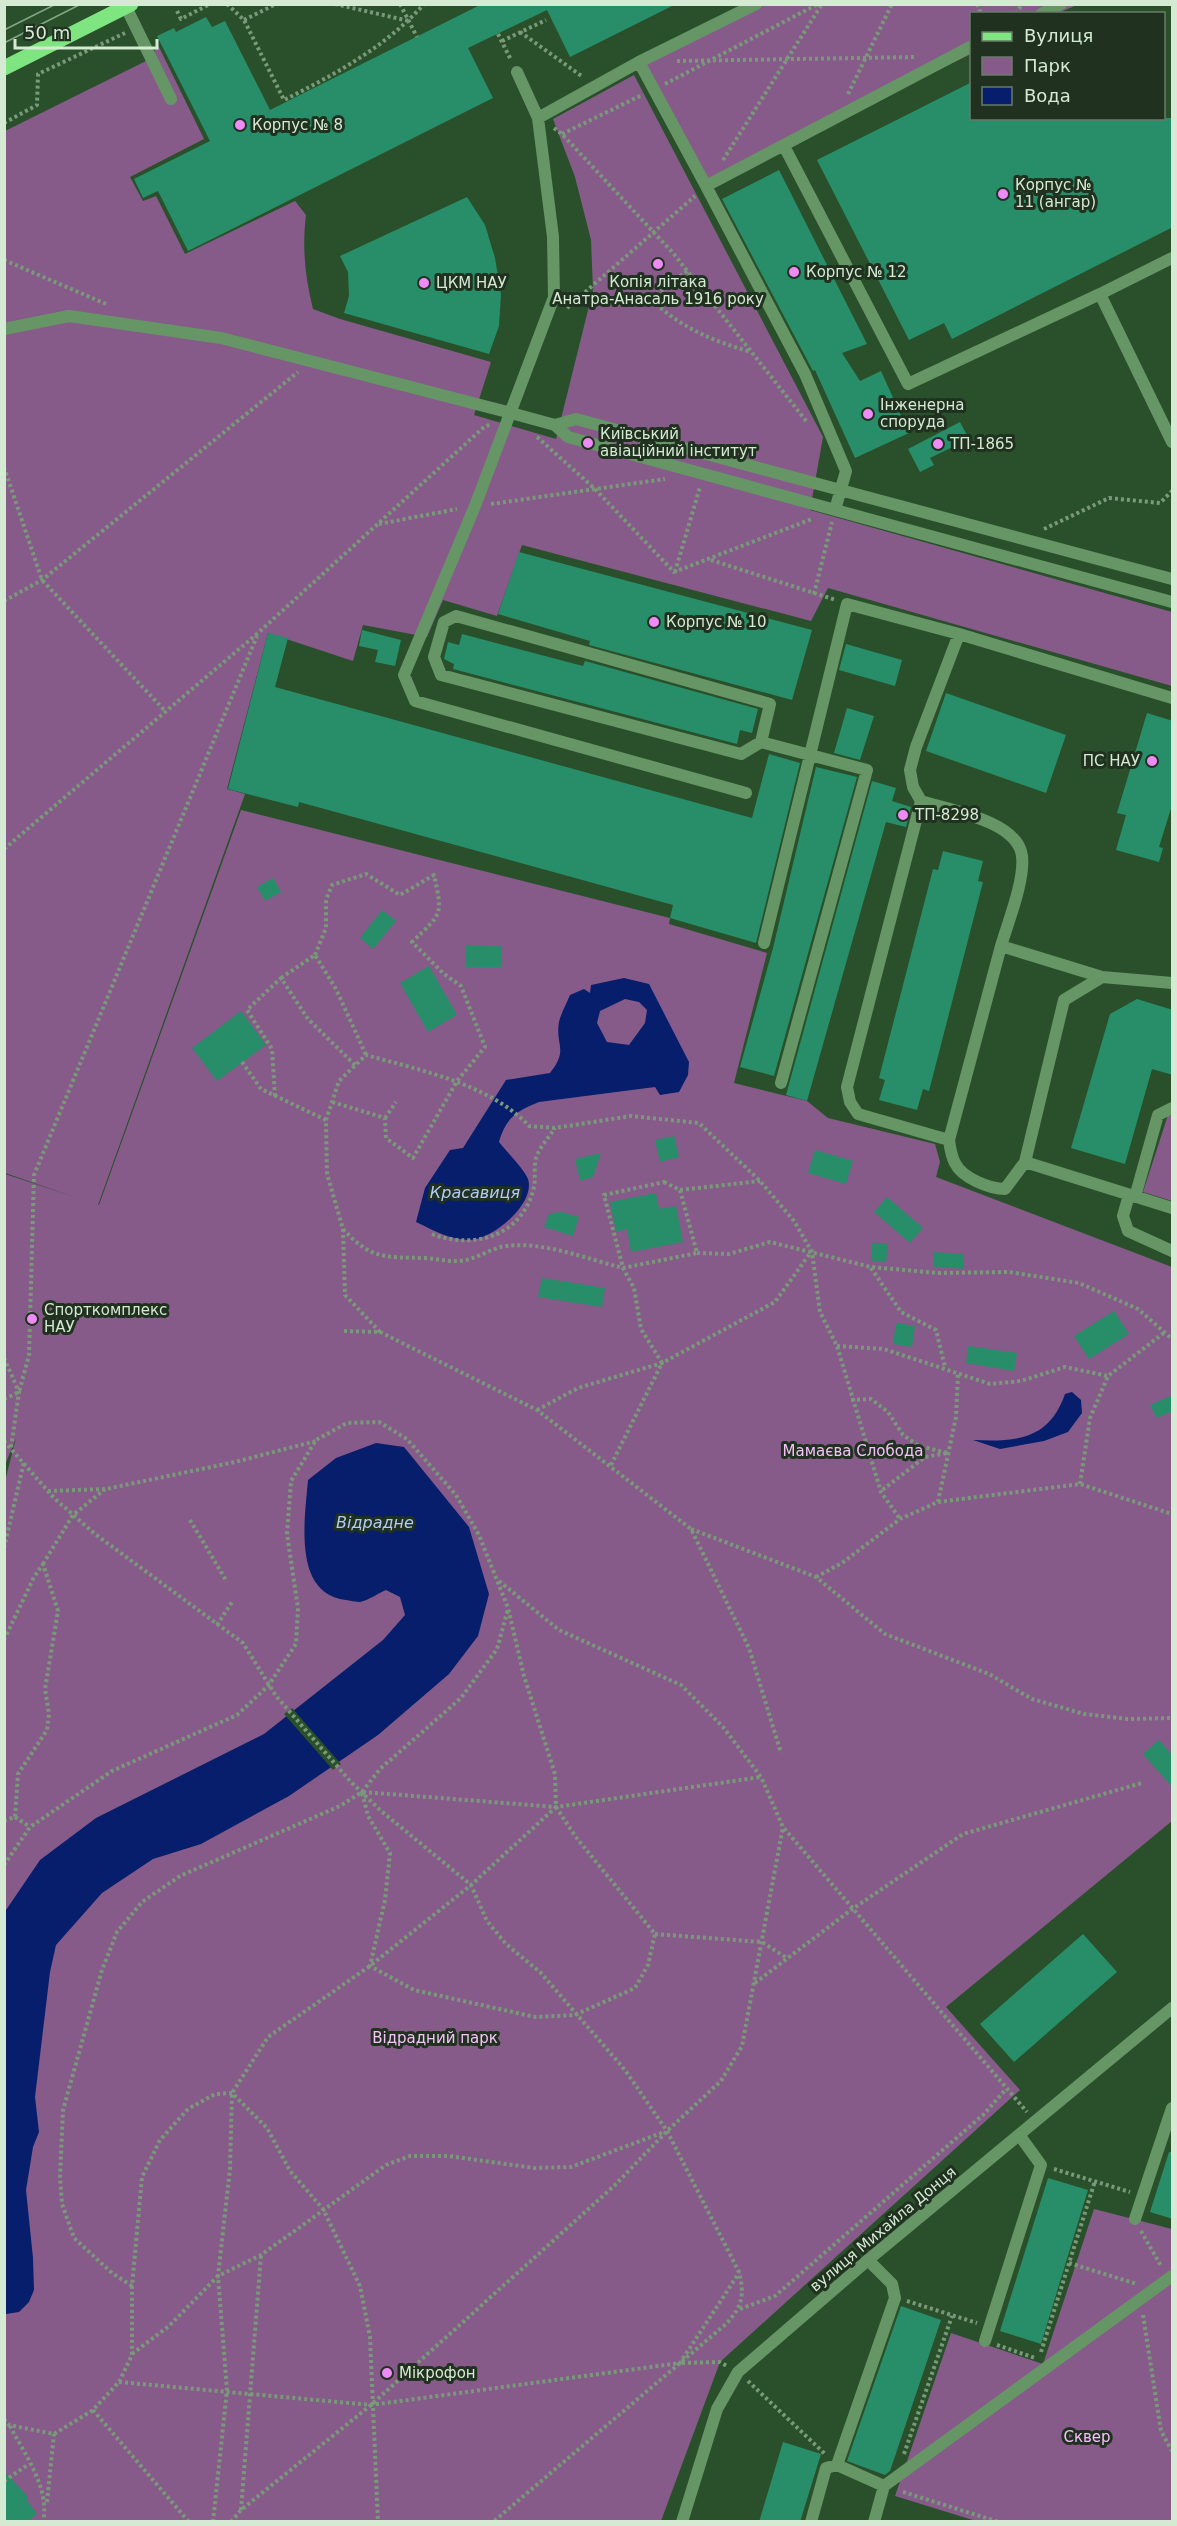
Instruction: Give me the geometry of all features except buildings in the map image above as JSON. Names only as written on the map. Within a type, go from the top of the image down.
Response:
[{"type":"main road","points":[[4,68],[128,6]]},
{"type":"street","points":[[538,118],[639,62],[756,4]]},
{"type":"street","points":[[1045,12],[1062,4]]},
{"type":"street","points":[[128,6],[171,99]]},
{"type":"street","points":[[706,186],[834,121],[970,47]]},
{"type":"street","points":[[639,62],[805,374],[831,432],[846,471],[835,510]]},
{"type":"street","points":[[517,72],[538,118],[553,237],[554,297],[475,506],[404,675],[415,700],[746,793]]},
{"type":"street","points":[[784,146],[908,384],[1173,258]]},
{"type":"street","points":[[1100,294],[1173,442]]},
{"type":"street","points":[[4,329],[69,316],[221,338],[555,425],[568,437],[1173,602]]},
{"type":"street","points":[[555,425],[576,418],[1173,579]]},
{"type":"street","points":[[764,942],[847,604],[959,634],[1173,698]]},
{"type":"street","points":[[760,742],[770,704],[456,616],[444,622],[434,657],[441,675],[741,754],[760,742],[867,770],[781,1083]]},
{"type":"street","points":[[959,634],[916,747],[910,770],[913,787],[921,801],[994,824],[1008,832],[1018,843],[1022,856],[1022,871],[949,1140],[954,1162],[959,1170],[994,1189],[1005,1189],[1025,1162],[1064,1000],[1102,977]]},
{"type":"street","points":[[921,801],[847,1087],[850,1102],[858,1114],[949,1140]]},
{"type":"street","points":[[1001,946],[1102,977],[1173,983]]},
{"type":"street","points":[[1173,1108],[1165,1109],[1158,1115],[1132,1196],[1123,1216],[1128,1231],[1173,1251]]},
{"type":"street","points":[[1025,1162],[1173,1208]]},
{"type":"street","name":"вулиця Михайла Донця","points":[[682,2522],[717,2409],[738,2372],[868,2260],[1172,2011]]},
{"type":"street","points":[[1135,2220],[1173,2108]]},
{"type":"street","points":[[985,2341],[1041,2165],[1020,2136]]},
{"type":"street","points":[[837,2465],[895,2298],[892,2284],[868,2260]]},
{"type":"street","points":[[874,2522],[884,2486],[1171,2277]]},
{"type":"street","points":[[811,2522],[826,2468],[837,2465],[884,2486]]},
{"type":"path","points":[[177,11],[181,19],[210,4]]},
{"type":"path","points":[[227,4],[244,21],[284,100],[332,76],[409,21],[424,4]]},
{"type":"path","points":[[244,21],[276,4]]},
{"type":"path","points":[[335,4],[409,21]]},
{"type":"path","points":[[400,4],[417,37]]},
{"type":"path","points":[[542,330],[706,186],[820,4]]},
{"type":"path","points":[[562,134],[714,61],[820,4]]},
{"type":"path","points":[[834,121],[892,4]]},
{"type":"path","points":[[501,41],[546,20]]},
{"type":"path","points":[[4,123],[37,105],[38,74],[126,32],[138,31]]},
{"type":"path","points":[[520,32],[595,86]]},
{"type":"path","points":[[498,34],[517,72]]},
{"type":"path","points":[[671,61],[920,57]]},
{"type":"path","points":[[538,118],[562,134],[654,233],[810,426]]},
{"type":"path","points":[[4,260],[109,306]]},
{"type":"path","points":[[687,271],[650,299],[670,317],[709,340],[752,353]]},
{"type":"path","points":[[4,601],[42,580],[310,362]]},
{"type":"path","points":[[4,849],[258,633],[483,428],[511,413]]},
{"type":"path","points":[[537,436],[595,489],[674,572]]},
{"type":"path","points":[[4,467],[42,580],[166,712]]},
{"type":"path","points":[[674,572],[704,474]]},
{"type":"path","points":[[377,524],[475,506],[671,479]]},
{"type":"path","points":[[1024,539],[1109,498],[1160,503],[1173,491]]},
{"type":"path","points":[[674,572],[711,560],[835,510]]},
{"type":"path","points":[[814,594],[835,510]]},
{"type":"path","points":[[711,560],[847,604]]},
{"type":"path","points":[[11,1448],[19,1392],[29,1355],[34,1175],[258,633]]},
{"type":"path","points":[[275,1096],[272,1049],[247,1010],[281,978],[315,955],[326,928],[326,900],[332,885],[366,874],[400,895],[434,875],[440,904],[439,916],[412,942],[444,974],[461,986],[485,1047],[457,1081],[413,1158],[386,1138],[385,1118],[396,1102]]},
{"type":"path","points":[[315,955],[336,989],[366,1055],[457,1081],[520,1116],[529,1126],[555,1128],[631,1116],[699,1123],[760,1181],[794,1221],[812,1252],[820,1312],[837,1346],[851,1400],[881,1492],[900,1519]]},
{"type":"path","points":[[281,978],[308,1018],[356,1065]]},
{"type":"path","points":[[366,1055],[339,1081],[326,1120],[327,1174],[343,1229],[345,1295],[380,1332],[537,1410],[691,1529],[816,1577],[885,1634],[989,1674],[1032,1699],[1084,1714],[1128,1719],[1173,1718]]},
{"type":"path","points":[[242,1062],[261,1089],[326,1120]]},
{"type":"path","points":[[332,1102],[385,1118]]},
{"type":"path","points":[[432,1234],[472,1242],[509,1230],[524,1209],[534,1189],[536,1156],[555,1128]]},
{"type":"path","points":[[662,1363],[641,1329],[634,1288],[623,1268],[604,1195],[664,1182],[680,1190],[760,1181]]},
{"type":"path","points":[[680,1190],[697,1254]]},
{"type":"path","points":[[343,1229],[359,1247],[391,1259],[427,1258],[452,1262],[470,1259],[505,1246],[545,1248],[623,1268],[697,1254],[729,1254],[770,1242],[871,1267],[938,1273],[1009,1272],[1079,1283],[1138,1309],[1173,1339]]},
{"type":"path","points":[[537,1410],[578,1388],[662,1363],[776,1302],[812,1252]]},
{"type":"path","points":[[871,1267],[901,1312],[936,1330],[946,1367]]},
{"type":"path","points":[[344,1331],[380,1332]]},
{"type":"path","points":[[1080,1484],[1090,1418],[1108,1376],[1165,1332]]},
{"type":"path","points":[[837,1346],[884,1349],[946,1367],[958,1374],[990,1384],[1022,1381],[1065,1367],[1108,1376]]},
{"type":"path","points":[[4,1358],[19,1392]]},
{"type":"path","points":[[611,1465],[662,1363]]},
{"type":"path","points":[[938,1502],[956,1417],[958,1374]]},
{"type":"path","points":[[4,1399],[19,1392]]},
{"type":"path","points":[[851,1400],[870,1399],[888,1412],[903,1435],[919,1446],[948,1452]]},
{"type":"path","points":[[48,1491],[106,1489],[235,1462],[316,1440],[347,1423],[379,1422],[407,1439],[456,1495],[479,1535],[508,1608],[524,1676],[555,1774],[556,1808],[575,1836],[655,1934],[762,1942],[787,1958]]},
{"type":"path","points":[[4,1865],[30,1827],[112,1771],[237,1715],[268,1686],[296,1644],[298,1608],[287,1534],[291,1481],[316,1440]]},
{"type":"path","points":[[4,1441],[25,1461],[48,1491],[73,1515],[243,1643],[268,1686],[350,1781],[471,1885],[487,1921],[506,1944],[540,1972],[575,2015],[626,2070],[667,2131],[739,2272],[744,2290],[740,2309]]},
{"type":"path","points":[[881,1492],[925,1457],[948,1452]]},
{"type":"path","points":[[4,1548],[25,1461]]},
{"type":"path","points":[[816,1577],[842,1563],[900,1519],[938,1502],[1080,1484],[1173,1514]]},
{"type":"path","points":[[4,1640],[34,1577],[73,1515],[106,1489]]},
{"type":"path","points":[[190,1520],[227,1582]]},
{"type":"path","points":[[691,1529],[749,1648],[781,1753]]},
{"type":"path","points":[[15,1817],[18,1774],[47,1730],[49,1714],[45,1689],[58,1611],[43,1564]]},
{"type":"path","points":[[498,1580],[559,1630],[681,1686],[723,1727],[761,1777],[783,1827],[851,1910],[1036,2122]]},
{"type":"path","points":[[217,1625],[232,1602]]},
{"type":"path","points":[[132,2286],[112,2273],[74,2238],[62,2204],[60,2177],[63,2110],[102,1970],[117,1932],[142,1902],[180,1876],[339,1806],[362,1792],[380,1769],[460,1698],[496,1649],[508,1608]]},
{"type":"path","points":[[362,1792],[556,1808],[761,1777]]},
{"type":"path","points":[[755,1983],[851,1910],[963,1834],[1142,1783]]},
{"type":"path","points":[[362,1792],[368,1816],[390,1853],[385,1900],[370,1966]]},
{"type":"path","points":[[213,2522],[227,2390],[218,2276],[230,2169],[232,2093],[268,2037],[370,1966],[471,1885],[556,1808]]},
{"type":"path","points":[[15,1817],[30,1827]]},
{"type":"path","points":[[4,1821],[15,1817]]},
{"type":"path","points":[[231,2522],[241,2510],[371,2405],[615,2185],[667,2131],[721,2081],[742,2046],[783,1827]]},
{"type":"path","points":[[370,1966],[414,1990],[535,2017],[575,2015],[634,1988],[648,1965],[655,1934]]},
{"type":"path","points":[[493,2522],[726,2325],[740,2309],[775,2296],[984,2114],[1006,2088]]},
{"type":"path","points":[[9,2425],[54,2434],[93,2410],[119,2382],[132,2355],[132,2286],[142,2177],[160,2140],[188,2109],[215,2094],[232,2093],[267,2128],[290,2172],[323,2209],[360,2286],[370,2337],[371,2405],[378,2522]]},
{"type":"path","points":[[132,2355],[169,2326],[218,2276],[261,2255],[386,2165],[410,2156],[449,2156],[534,2168],[571,2167],[667,2131]]},
{"type":"path","points":[[1041,2165],[1142,2195]]},
{"type":"path","points":[[985,2341],[1039,2359],[1095,2181]]},
{"type":"path","points":[[1135,2220],[1171,2277]]},
{"type":"path","points":[[241,2510],[252,2393],[261,2255]]},
{"type":"path","points":[[1069,2263],[1154,2290]]},
{"type":"path","points":[[119,2382],[227,2390],[371,2405],[680,2363],[739,2272]]},
{"type":"path","points":[[895,2298],[989,2327]]},
{"type":"path","points":[[1141,2299],[1161,2431],[1173,2451]]},
{"type":"path","points":[[895,2478],[952,2316]]},
{"type":"path","points":[[769,2399],[837,2465]]},
{"type":"path","points":[[93,2410],[189,2522]]},
{"type":"path","points":[[4,2419],[41,2486],[46,2507]]},
{"type":"path","points":[[43,2522],[54,2434]]},
{"type":"path","points":[[4,2481],[29,2464]]},
{"type":"path","points":[[884,2486],[999,2522]]},
{"type":"green space","points":[[752,5],[1077,5],[1060,12],[970,12],[970,54],[706,184],[639,61]]},
{"type":"green space","points":[[157,43],[204,139],[130,177],[143,201],[156,196],[185,254],[295,201],[306,215],[305,262],[313,309],[340,319],[491,362],[474,415],[556,439],[593,290],[591,240],[575,177],[553,119],[634,75],[823,437],[810,510],[1172,612],[1172,686],[828,588],[811,621],[522,545],[497,616],[443,600],[427,637],[363,625],[353,661],[268,633],[227,789],[245,794],[98,1205],[5,1173],[5,131],[153,57]]},
{"type":"green space","points":[[241,810],[670,918],[669,924],[767,953],[734,1083],[807,1101],[828,1118],[935,1144],[940,1162],[936,1177],[1172,1267],[1172,1821],[946,2007],[1020,2090],[720,2362],[661,2521],[5,2521],[4,1485],[16,1438],[5,1465],[5,1174],[99,1205]]},
{"type":"green space","points":[[1168,1115],[1172,1116],[1172,1201],[1143,1192]]},
{"type":"green space","name":"Сквер","points":[[1094,2209],[1172,2229],[1172,2521],[976,2521],[895,2496],[951,2333],[1043,2364]]},
{"type":"water","name":"Красавиця","points":[[624,978],[649,984],[689,1062],[688,1075],[679,1092],[660,1095],[655,1087],[539,1102],[524,1109],[509,1121],[499,1142],[528,1179],[529,1189],[525,1199],[510,1219],[489,1234],[469,1240],[448,1236],[416,1222],[425,1188],[450,1150],[463,1148],[506,1080],[550,1073],[556,1065],[560,1053],[558,1030],[561,1015],[570,995],[584,989],[590,993],[591,985]],"holes":[[[625,999],[639,1002],[647,1010],[645,1023],[629,1045],[607,1042],[597,1023],[600,1011]]]},
{"type":"water","points":[[1072,1392],[1081,1400],[1082,1413],[1068,1432],[1044,1441],[1000,1449],[973,1440],[1003,1440],[1029,1435],[1050,1421],[1065,1394]]},
{"type":"water","name":"Відрадне","points":[[376,1443],[404,1447],[469,1527],[489,1594],[478,1636],[449,1674],[378,1735],[289,1796],[201,1844],[153,1859],[102,1893],[56,1945],[50,1972],[35,2097],[39,2132],[33,2147],[26,2190],[34,2290],[29,2302],[19,2312],[6,2314],[4,1913],[40,1860],[96,1818],[264,1734],[383,1640],[405,1615],[400,1597],[386,1590],[360,1602],[329,1595],[317,1584],[309,1569],[306,1552],[304,1533],[308,1480],[336,1458]]},
{"type":"pier","points":[[292,1708],[341,1764],[333,1770],[284,1714]]},
{"type":"tram line","points":[[4,30],[56,4]]},
{"type":"tram line","points":[[4,43],[81,4]]},
{"type":"place","name":"Корпус № 8","points":[[240,125]]},
{"type":"place","name":"Корпус № 11 (ангар)","points":[[1003,194]]},
{"type":"place","name":"Копія літака Анатра-Анасаль 1916 року","points":[[658,264]]},
{"type":"place","name":"Корпус № 12","points":[[794,272]]},
{"type":"place","name":"ЦКМ НАУ","points":[[424,283]]},
{"type":"place","name":"Інженерна споруда","points":[[868,414]]},
{"type":"place","name":"Київський авіаційний інститут","points":[[588,443]]},
{"type":"place","name":"ТП-1865","points":[[938,444]]},
{"type":"place","name":"Корпус № 10","points":[[654,622]]},
{"type":"place","name":"ПС НАУ","points":[[1152,761]]},
{"type":"place","name":"ТП-8298","points":[[903,815]]},
{"type":"place","name":"Спорткомплекс НАУ","points":[[32,1319]]},
{"type":"place","name":"Мікрофон","points":[[387,2373]]},
{"type":"park label","name":"Мамаєва Слобода","points":[[853,1451]]},
{"type":"park label","name":"Відрадний парк","points":[[435,2038]]}]
